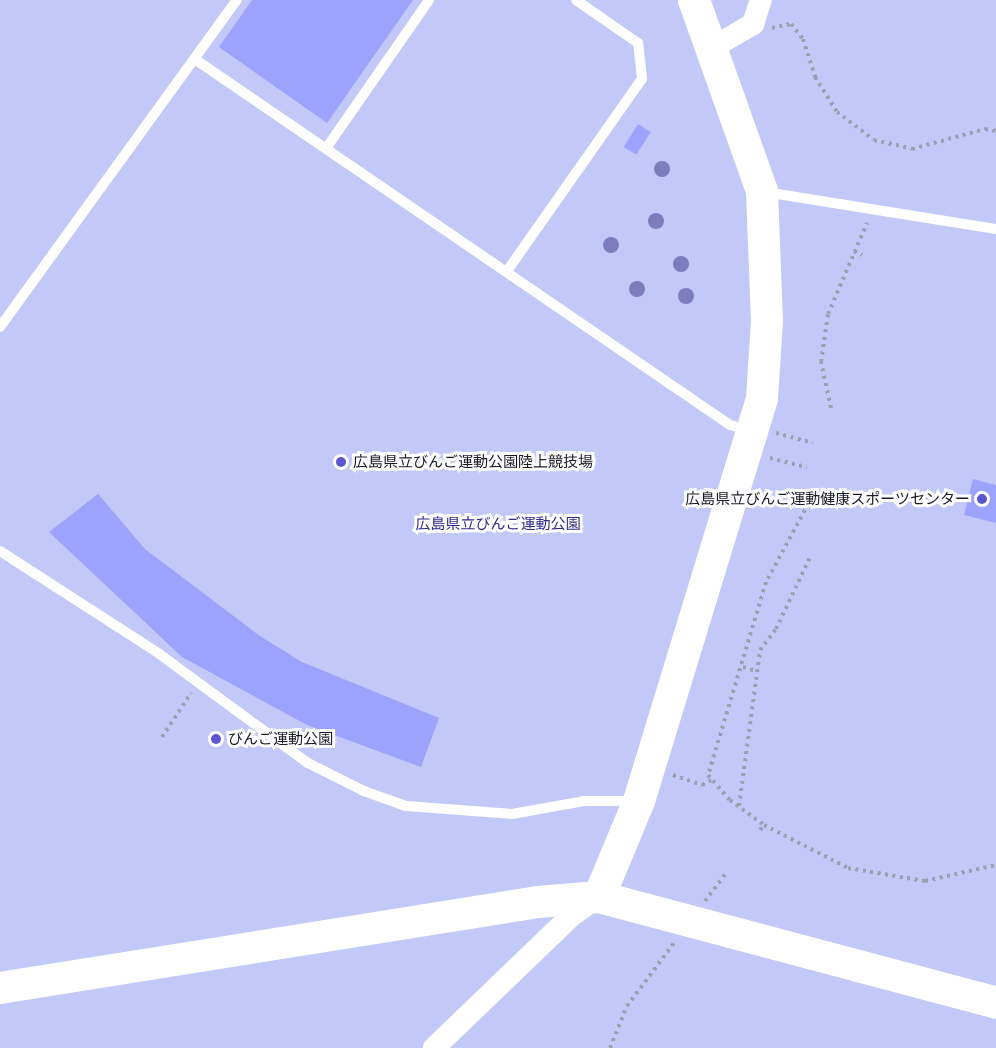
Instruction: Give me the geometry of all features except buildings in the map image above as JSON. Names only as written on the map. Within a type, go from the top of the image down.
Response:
[{"type":"street","points":[[434,1048],[571,916],[599,897],[639,801],[767,433],[767,321],[762,191],[694,0]]},
{"type":"street","points":[[712,48],[753,24],[761,0]]},
{"type":"street","points":[[0,988],[538,902],[599,897],[996,1003]]},
{"type":"lane","points":[[0,327],[196,60],[237,0]]},
{"type":"lane","points":[[327,147],[429,0]]},
{"type":"lane","points":[[507,271],[642,79],[638,43],[576,0]]},
{"type":"lane","points":[[196,60],[327,147],[730,425],[767,433]]},
{"type":"lane","points":[[762,191],[871,213],[996,229]]},
{"type":"lane","points":[[0,541],[3,551],[158,653],[308,763],[364,791],[406,806],[512,814],[584,801],[639,801]]},
{"type":"path","points":[[753,24],[772,28],[791,24],[804,39],[815,77],[837,112],[874,140],[912,149],[984,129],[996,131]]},
{"type":"path","points":[[831,408],[821,362],[828,314],[871,213]]},
{"type":"path","points":[[854,251],[862,255]]},
{"type":"path","points":[[767,433],[813,443]]},
{"type":"path","points":[[773,459],[807,467]]},
{"type":"path","points":[[805,510],[766,582],[744,667],[708,775],[739,807],[764,825],[848,868],[897,880],[925,881],[996,865]]},
{"type":"path","points":[[739,807],[760,651],[776,629],[811,555]]},
{"type":"path","points":[[744,667],[756,670]]},
{"type":"path","points":[[162,737],[179,711]]},
{"type":"path","points":[[673,775],[702,785],[712,780]]},
{"type":"path","points":[[760,830],[764,825]]},
{"type":"path","points":[[722,879],[726,873]]},
{"type":"path","points":[[610,1048],[627,1006]]},
{"type":"green space","name":"広島県立びんご運動公園","points":[[0,0],[996,0],[996,1048],[0,1048]]},
{"type":"place","name":"広島県立びんご運動公園陸上競技場","points":[[341,462]]},
{"type":"place","name":"広島県立びんご運動健康スポーツセンター","points":[[982,499]]},
{"type":"place","name":"びんご運動公園","points":[[216,739]]}]
